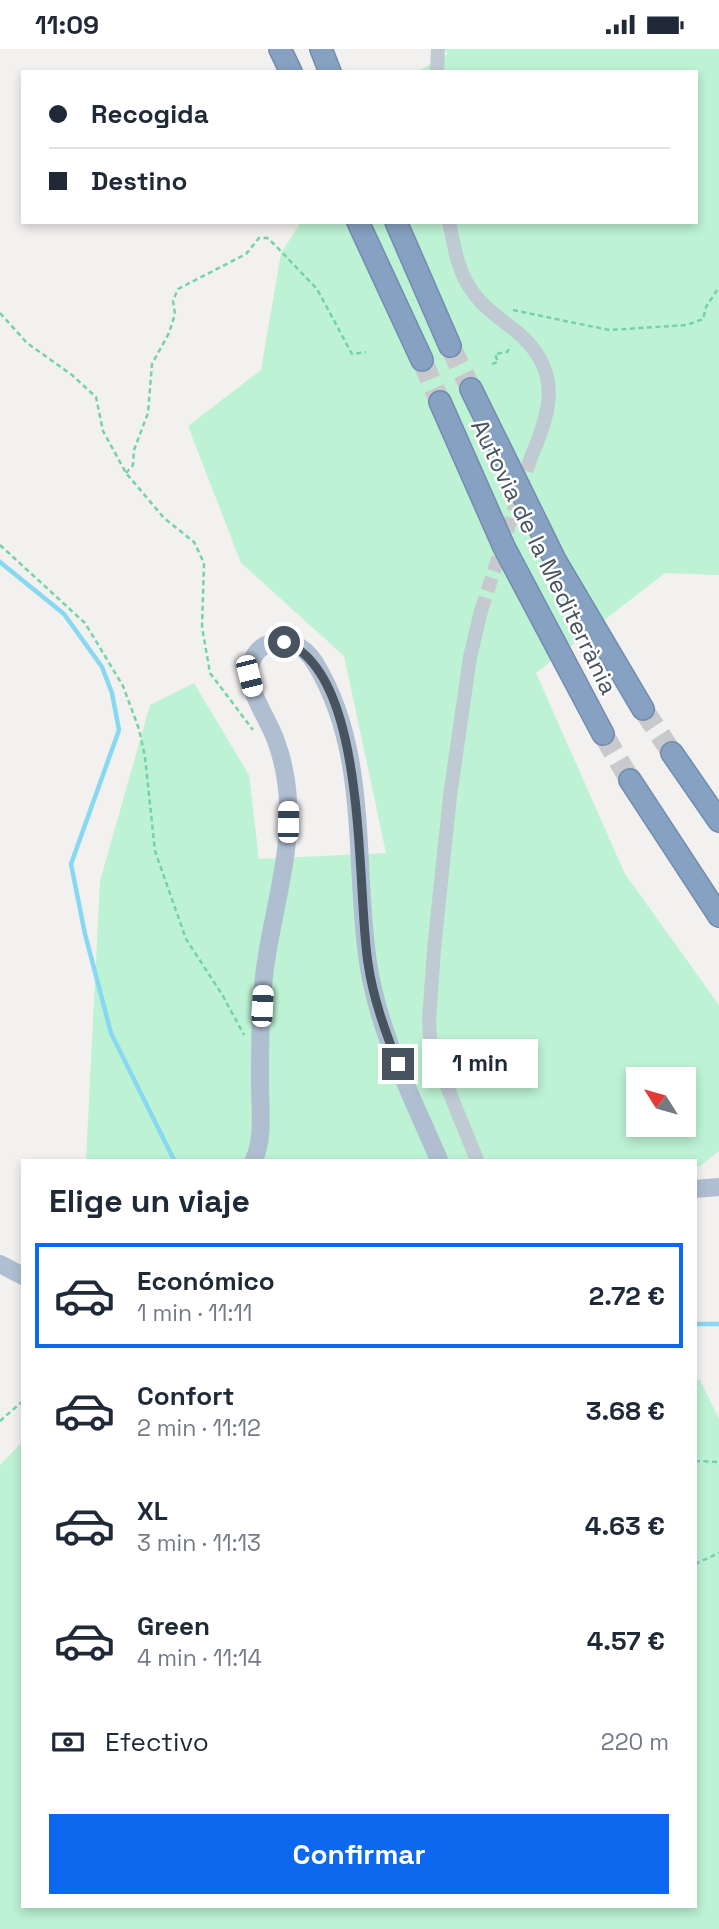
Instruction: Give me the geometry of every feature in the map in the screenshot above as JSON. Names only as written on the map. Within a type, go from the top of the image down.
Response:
[{"type":"highway","points":[[280,49],[290,70]]},
{"type":"highway","points":[[321,49],[329,70]]},
{"type":"highway","points":[[359,224],[422,360]]},
{"type":"highway","points":[[397,224],[450,347]]},
{"type":"highway","name":"Autovia de la Mediterrània","points":[[471,389],[555,560],[643,709]]},
{"type":"highway","name":"Autovia de la Mediterrània","points":[[440,402],[504,547],[603,734]]},
{"type":"highway","points":[[672,753],[719,821]]},
{"type":"highway","points":[[629,780],[719,916]]},
{"type":"main road","points":[[254,1159],[260,1112],[263,984],[281,880],[288,800],[276,741],[253,690],[248,669],[263,645],[277,641],[293,645],[312,659],[335,709],[355,787],[365,940],[372,985],[389,1043],[439,1159]]},
{"type":"main road","points":[[697,1189],[719,1187]]},
{"type":"main road","points":[[0,1264],[21,1275]]},
{"type":"street","points":[[437,70],[438,49]]},
{"type":"street","points":[[449,224],[461,271],[470,288],[484,305],[529,343],[540,358],[550,391],[544,427],[531,457]]},
{"type":"street","points":[[477,1159],[435,1058],[429,1020],[450,796],[470,657],[481,611]]},
{"type":"path","points":[[126,473],[133,465],[134,450],[148,413],[152,364],[169,333],[175,314],[173,301],[178,289],[246,254],[259,238],[267,238],[274,244],[317,289],[352,354],[366,352]]},
{"type":"path","points":[[506,307],[523,314],[555,317],[594,329],[632,331],[687,325],[703,319],[706,307],[719,287]]},
{"type":"path","points":[[0,313],[27,342],[72,375],[96,397],[103,431],[126,473],[164,518],[194,541],[204,563],[202,627],[210,673],[235,710],[259,737]]},
{"type":"path","points":[[492,364],[498,362],[495,354],[507,352],[510,348],[513,329]]},
{"type":"path","points":[[0,545],[85,623],[123,686],[139,729],[145,757],[155,851],[186,939],[223,996],[248,1042]]},
{"type":"path","points":[[0,1421],[21,1403]]},
{"type":"path","points":[[697,1461],[719,1462]]},
{"type":"path","points":[[697,1563],[719,1553]]},
{"type":"green space","points":[[445,49],[719,49],[719,575],[665,573],[536,673],[625,874],[719,1005],[719,1151],[700,1166],[697,1166],[697,1159],[86,1159],[100,881],[150,705],[194,683],[249,775],[259,859],[386,853],[344,656],[241,563],[188,426],[261,370],[281,253],[300,224],[698,224],[698,70],[420,70],[448,54]]},
{"type":"green space","points":[[697,1379],[700,1380],[719,1419],[719,1929],[0,1929],[0,1465],[21,1443],[21,1908],[697,1908]]},
{"type":"waterway","points":[[0,562],[64,614],[102,667],[112,693],[119,730],[71,864],[85,934],[111,1033],[174,1159]]},
{"type":"waterway","points":[[697,1324],[719,1324]]},
{"type":"tunnel","points":[[450,346],[471,389]]},
{"type":"tunnel","points":[[422,360],[440,402]]},
{"type":"tunnel","points":[[481,611],[531,457]]},
{"type":"tunnel","points":[[643,709],[672,753]]},
{"type":"tunnel","points":[[603,734],[630,780]]},
{"type":"route","points":[[284,642],[302,649],[322,675],[330,692],[345,743],[358,813],[367,960],[378,1011],[398,1064]]}]
